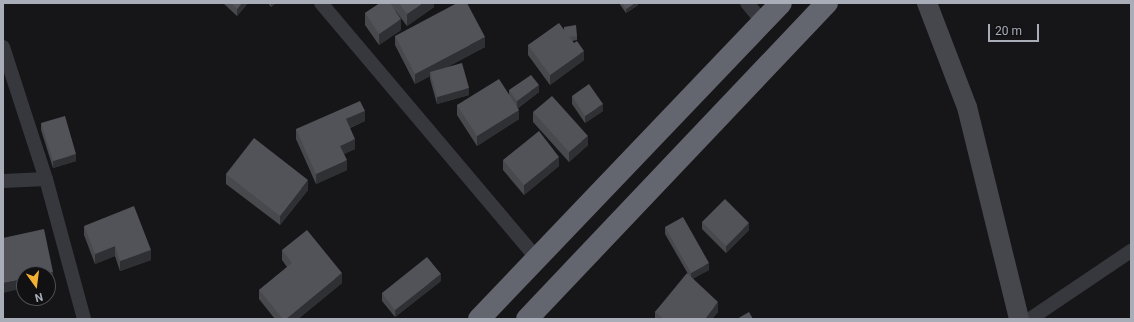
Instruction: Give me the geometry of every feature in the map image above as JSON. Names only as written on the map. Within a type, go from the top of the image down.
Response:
[{"type":"highway","points":[[479,319],[781,3]]},
{"type":"highway","points":[[527,319],[827,3]]},
{"type":"street","points":[[321,3],[536,259]]},
{"type":"street","points":[[747,3],[762,22]]},
{"type":"street","points":[[927,3],[967,107],[1019,319]]},
{"type":"street","points":[[3,47],[46,179],[84,319]]},
{"type":"street","points":[[3,181],[46,179]]},
{"type":"street","points":[[1030,319],[1131,252]]},
{"type":"building","points":[[231,3],[242,3],[237,9]]},
{"type":"building","points":[[380,3],[390,3],[401,19],[379,34],[365,13]]},
{"type":"building","points":[[399,3],[423,3],[407,14]]},
{"type":"building","points":[[457,3],[467,3],[485,37],[415,74],[395,36]]},
{"type":"building","points":[[622,3],[635,3],[626,9]]},
{"type":"building","points":[[559,23],[574,43],[577,41],[584,51],[550,75],[528,45]]},
{"type":"building","points":[[576,25],[577,36],[569,37],[565,32],[564,27]]},
{"type":"building","points":[[462,63],[469,88],[437,97],[430,72]]},
{"type":"building","points":[[531,75],[539,85],[517,101],[509,90]]},
{"type":"building","points":[[499,79],[519,110],[477,136],[457,105]]},
{"type":"building","points":[[589,84],[603,104],[585,116],[572,96]]},
{"type":"building","points":[[552,96],[588,136],[569,152],[533,112]]},
{"type":"building","points":[[360,101],[365,111],[346,119],[355,139],[340,146],[347,160],[316,174],[296,129]]},
{"type":"building","points":[[65,116],[76,154],[53,161],[41,123]]},
{"type":"building","points":[[539,131],[559,157],[524,185],[503,160]]},
{"type":"building","points":[[254,138],[308,180],[280,216],[226,174]]},
{"type":"building","points":[[725,199],[749,223],[726,246],[702,222]]},
{"type":"building","points":[[134,206],[151,250],[120,261],[115,246],[95,254],[84,226]]},
{"type":"building","points":[[683,217],[709,263],[691,273],[665,227]]},
{"type":"building","points":[[44,229],[52,266],[16,266],[16,281],[3,283],[3,238]]},
{"type":"building","points":[[307,230],[342,273],[286,319],[283,319],[259,290],[292,263],[282,250]]},
{"type":"building","points":[[427,257],[441,274],[395,310],[382,293]]},
{"type":"building","points":[[687,273],[718,302],[705,319],[664,319],[655,312]]},
{"type":"building","points":[[749,312],[753,319],[737,319]]}]
